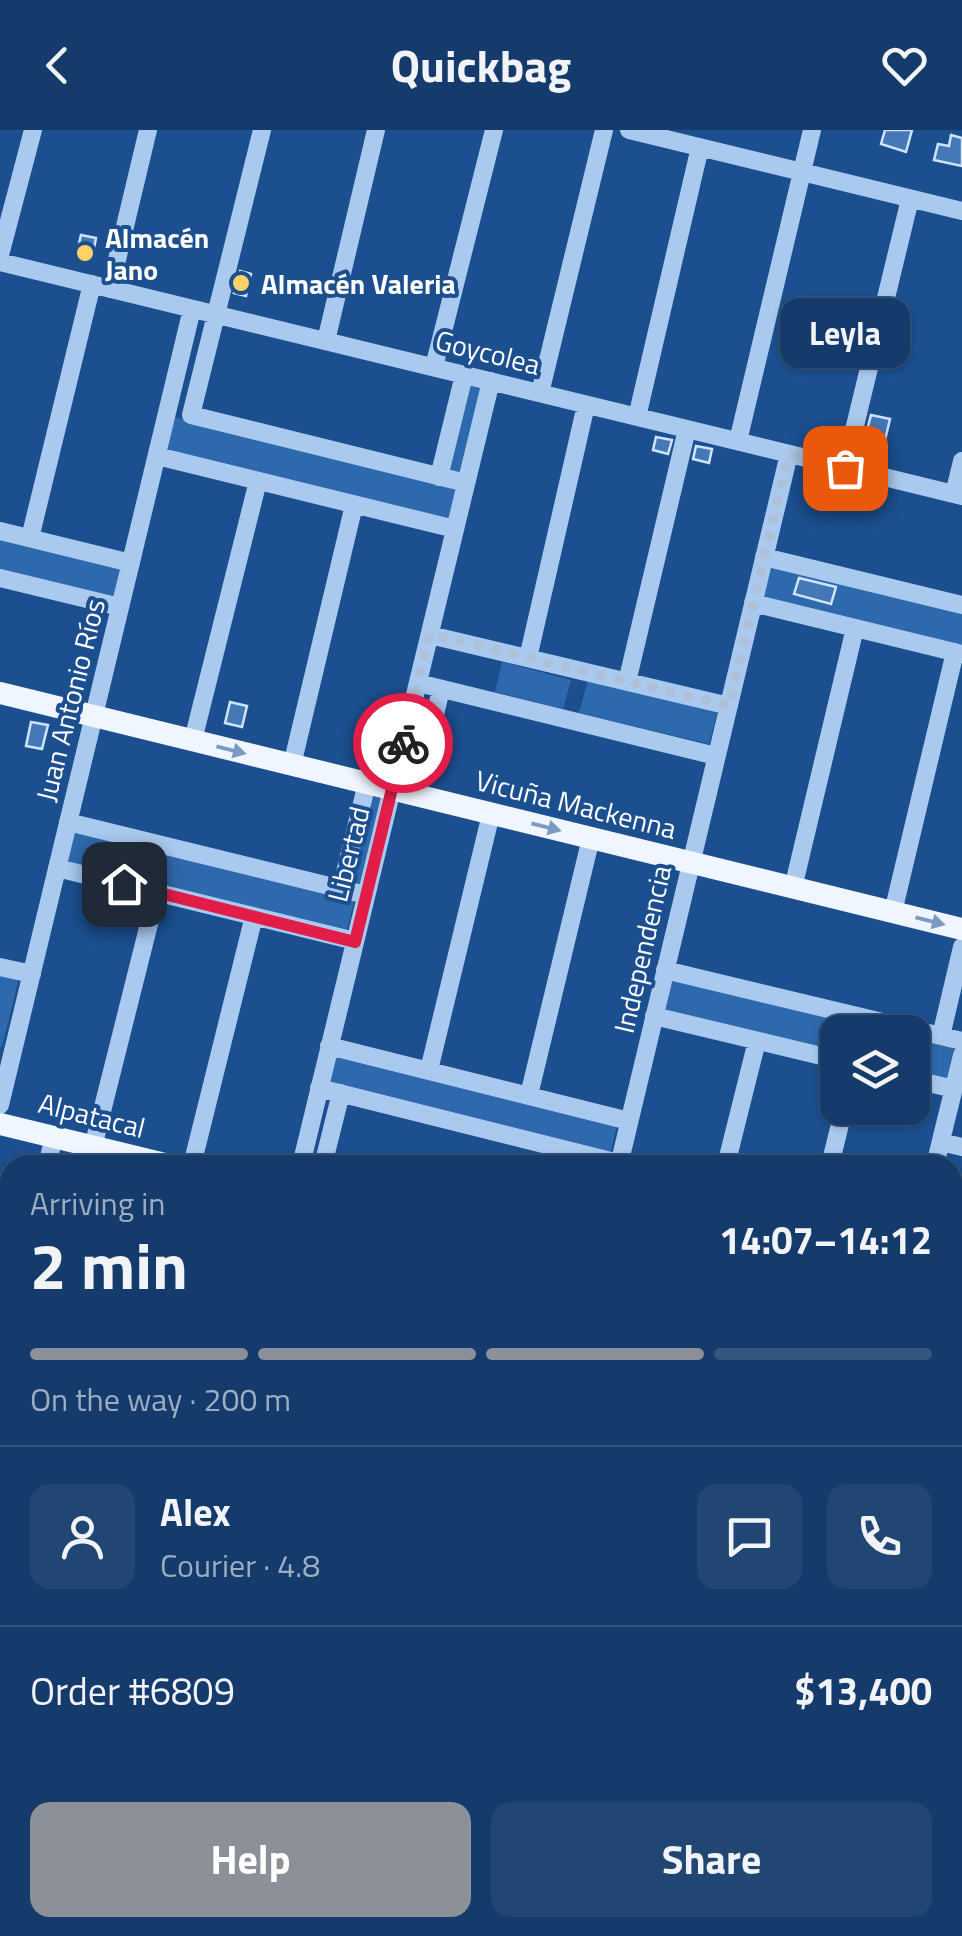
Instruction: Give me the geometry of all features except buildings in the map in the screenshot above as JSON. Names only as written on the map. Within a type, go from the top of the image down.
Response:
[{"type":"main road","name":"Vicuña Mackenna","points":[[0,693],[962,929]]},
{"type":"main road","name":"Alpatacal","points":[[0,1124],[126,1155]]},
{"type":"street","points":[[0,258],[32,130]]},
{"type":"street","points":[[30,538],[148,130]]},
{"type":"street","points":[[262,130],[192,414],[466,484]]},
{"type":"street","points":[[326,341],[376,130]]},
{"type":"street","points":[[434,368],[494,130]]},
{"type":"street","points":[[540,393],[604,130]]},
{"type":"street","points":[[629,130],[962,212]]},
{"type":"street","points":[[738,442],[812,130]]},
{"type":"street","points":[[637,417],[700,147]]},
{"type":"street","points":[[845,468],[910,198]]},
{"type":"street","name":"Goycolea","points":[[0,258],[192,309],[958,495]]},
{"type":"street","name":"Juan Antonio Ríos","points":[[0,1105],[192,309]]},
{"type":"street","points":[[439,477],[464,375]]},
{"type":"street","name":"Libertad","points":[[303,1155],[491,381]]},
{"type":"street","points":[[528,658],[586,404]]},
{"type":"street","points":[[627,682],[687,429]]},
{"type":"street","name":"Independencia","points":[[621,1155],[789,454]]},
{"type":"street","points":[[157,456],[455,530]]},
{"type":"street","points":[[958,495],[962,462]]},
{"type":"street","points":[[193,740],[258,481]]},
{"type":"street","points":[[292,765],[354,504]]},
{"type":"street","points":[[0,531],[131,563]]},
{"type":"street","points":[[764,557],[962,605]]},
{"type":"street","points":[[0,578],[120,607]]},
{"type":"street","points":[[753,603],[958,653],[893,912]]},
{"type":"street","points":[[793,888],[855,628]]},
{"type":"street","points":[[430,634],[729,706]]},
{"type":"street","points":[[418,683],[716,756]]},
{"type":"street","points":[[416,795],[441,689]]},
{"type":"street","name":"Libertad","points":[[341,889],[367,783]]},
{"type":"street","points":[[429,1070],[492,814]]},
{"type":"street","points":[[68,822],[366,895]]},
{"type":"street","points":[[529,1095],[591,838]]},
{"type":"street","points":[[58,868],[355,942]]},
{"type":"street","points":[[94,1146],[157,892]]},
{"type":"street","points":[[194,1155],[254,916]]},
{"type":"street","points":[[941,1036],[962,947]]},
{"type":"street","points":[[0,967],[32,974]]},
{"type":"street","points":[[665,970],[962,1041]]},
{"type":"street","points":[[654,1016],[820,1056]]},
{"type":"street","points":[[729,1155],[758,1041]]},
{"type":"street","points":[[329,1046],[629,1121]]},
{"type":"street","points":[[938,1155],[962,1055]]},
{"type":"street","points":[[930,1083],[954,1089]]},
{"type":"street","points":[[320,1088],[583,1155]]},
{"type":"street","points":[[326,1155],[341,1094]]},
{"type":"street","points":[[832,1155],[840,1125]]},
{"type":"street","points":[[49,1155],[54,1137]]},
{"type":"street","points":[[941,1142],[962,1147]]},
{"type":"shaded area","points":[[466,381],[486,386],[463,477],[442,472]]},
{"type":"shaded area","points":[[170,416],[457,488],[448,522],[162,452]]},
{"type":"shaded area","points":[[0,535],[122,565],[114,600],[0,572]]},
{"type":"shaded area","points":[[773,561],[962,610],[962,648],[764,597]]},
{"type":"shaded area","points":[[502,662],[571,680],[563,709],[495,692]]},
{"type":"shaded area","points":[[588,680],[717,713],[709,744],[579,713]]},
{"type":"shaded area","points":[[369,792],[387,797],[363,889],[347,886]]},
{"type":"shaded area","points":[[70,829],[355,899],[346,933],[62,863]]},
{"type":"shaded area","points":[[0,974],[19,978],[2,1047],[0,1047]]},
{"type":"shaded area","points":[[673,977],[828,1015],[820,1015],[820,1050],[664,1010]]},
{"type":"shaded area","points":[[930,1040],[954,1046],[946,1082],[930,1078]]},
{"type":"shaded area","points":[[334,1053],[617,1125],[610,1155],[606,1155],[326,1084]]},
{"type":"way so far","points":[[403,743],[430,634],[729,706],[789,454],[845,468]]},
{"type":"place","name":"Almacén Jano","points":[[85,253]]},
{"type":"place","name":"Almacén Valeria","points":[[241,283]]},
{"type":"place","name":"Leyla","points":[[845,468]]},
{"type":"route","points":[[124,884],[355,942],[403,743]]}]
